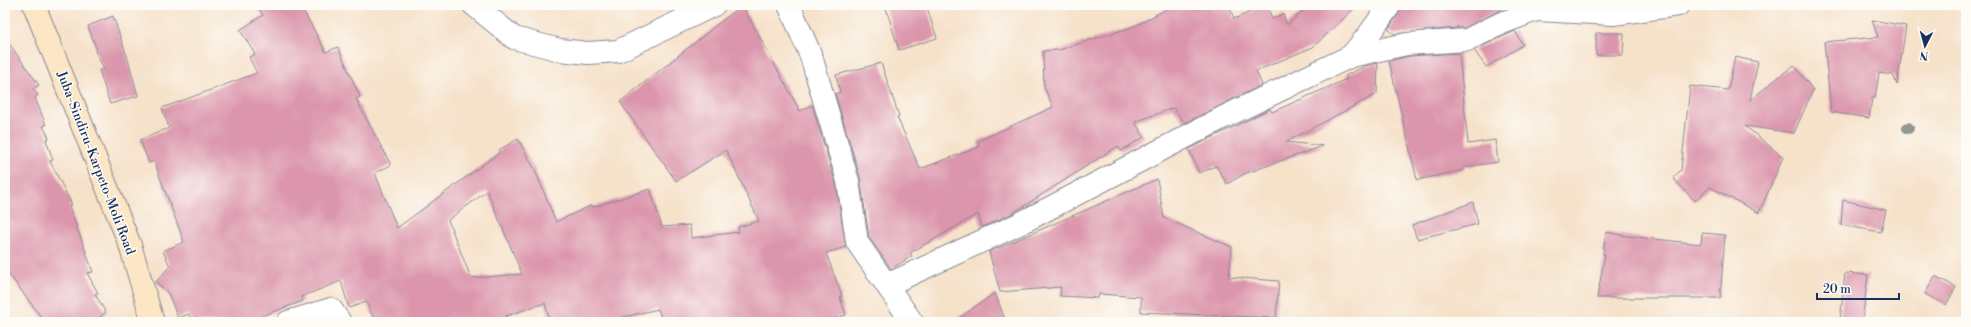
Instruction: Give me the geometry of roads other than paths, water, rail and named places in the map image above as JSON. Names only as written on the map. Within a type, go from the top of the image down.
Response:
[{"type":"main road","name":"Juba-Sindiru-Karpeto-Moli Road","points":[[34,5],[130,245],[153,322]]},
{"type":"street","points":[[474,5],[514,38],[560,50],[588,53],[618,51],[714,5]]},
{"type":"street","points":[[789,5],[811,56],[848,181],[857,242],[912,322]]},
{"type":"street","points":[[1351,56],[1390,5]]},
{"type":"street","points":[[888,285],[1019,224],[1222,118],[1351,56],[1407,44],[1467,40],[1502,23],[1536,10],[1613,14],[1678,5]]},
{"type":"street","points":[[288,322],[331,309],[340,322]]}]
